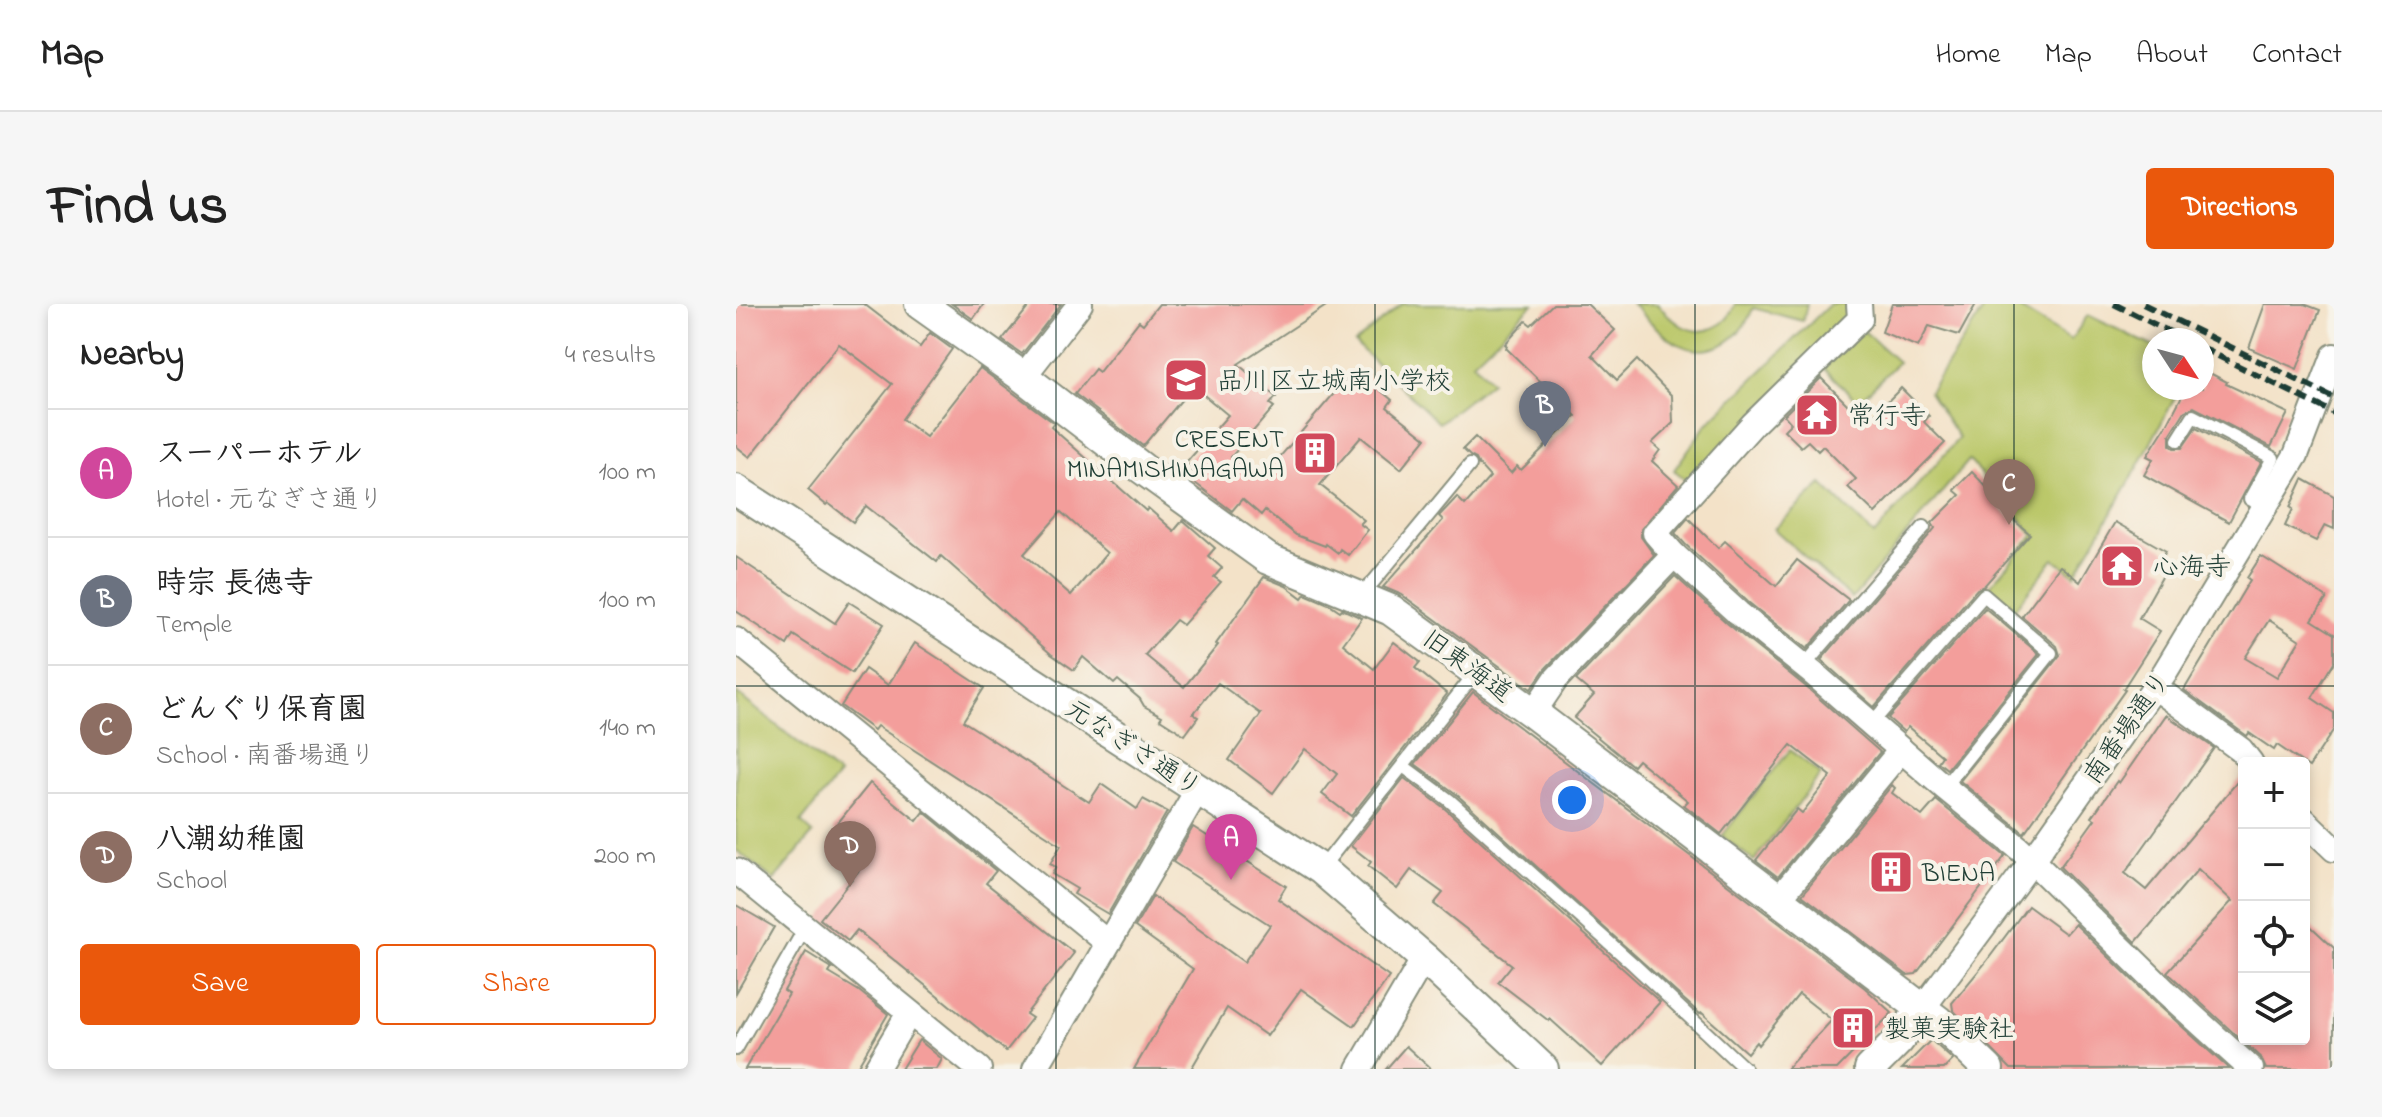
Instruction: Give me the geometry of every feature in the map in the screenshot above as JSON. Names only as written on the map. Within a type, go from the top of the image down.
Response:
[{"type":"street","name":"旧東海道","points":[[920,304],[1268,559],[1391,610],[1477,671],[1938,1021],[1988,1069]]},
{"type":"street","points":[[1023,377],[1080,304]]},
{"type":"street","points":[[1860,311],[1655,533],[1674,555],[1738,613],[2032,861],[2165,991],[2251,1069]]},
{"type":"street","name":"南番場通り","points":[[1870,1069],[1898,1041],[1922,1009],[2155,687],[2296,455],[2334,356]]},
{"type":"street","name":"元なぎさ通り","points":[[736,490],[1321,869],[1424,958],[1543,1069]]},
{"type":"street","points":[[1533,713],[1556,679],[1674,555]]},
{"type":"street","points":[[736,640],[1108,943]]},
{"type":"street","points":[[2155,687],[2246,757]]},
{"type":"street","points":[[1778,900],[1901,750]]},
{"type":"street","points":[[1035,1069],[1198,789]]},
{"type":"street","points":[[2310,826],[2334,849]]},
{"type":"street","points":[[736,871],[979,1069]]},
{"type":"street","points":[[1359,1069],[1424,958]]},
{"type":"street","points":[[876,1069],[909,1013]]},
{"type":"lane","points":[[2178,440],[2193,416],[2273,458],[2250,499],[2265,507]]},
{"type":"lane","points":[[1359,595],[1470,465]]},
{"type":"lane","points":[[1804,666],[1924,527]]},
{"type":"lane","points":[[1871,724],[1984,595],[2040,643],[2051,653],[1944,787]]},
{"type":"lane","points":[[1321,869],[1477,671]]},
{"type":"lane","points":[[1403,766],[1449,800],[1745,1069]]},
{"type":"lane","points":[[736,1049],[805,928]]},
{"type":"green space","points":[[1402,304],[1533,304],[1473,362],[1491,382],[1439,423],[1355,343]]},
{"type":"green space","points":[[1632,304],[1657,304],[1679,324],[1699,331],[1721,324],[1735,304],[1807,304],[1803,321],[1753,308],[1739,332],[1729,340],[1707,349],[1694,349],[1669,338]]},
{"type":"green space","points":[[1830,304],[1848,304],[1848,319],[1690,484],[1674,470],[1706,425]]},
{"type":"green space","points":[[1987,304],[2012,304],[2071,340],[2088,315],[2142,341],[2142,400],[2174,400],[2075,575],[2054,559],[2012,612],[1985,591],[2034,535],[1969,460],[1852,599],[1774,529],[1822,484],[1874,535],[1959,438],[1929,392]]},
{"type":"green space","points":[[1864,331],[1898,362],[1858,402],[1824,368]]},
{"type":"green space","points":[[736,693],[839,775],[801,822],[813,833],[774,880],[736,850]]},
{"type":"green space","points":[[1790,750],[1821,774],[1754,861],[1722,836]]},
{"type":"building","points":[[736,304],[864,304],[920,347],[930,333],[952,349],[902,419],[926,437],[980,368],[1054,423],[1051,427],[1146,511],[1148,508],[1174,531],[1183,520],[1215,548],[1208,556],[1222,568],[1214,577],[1221,582],[1183,625],[1176,620],[1145,655],[1184,687],[1218,645],[1264,577],[1286,586],[1302,598],[1305,594],[1362,618],[1343,644],[1374,669],[1394,642],[1420,662],[1415,668],[1447,694],[1351,816],[1322,794],[1337,774],[1305,749],[1273,793],[1229,760],[1261,714],[1218,683],[1193,714],[1198,717],[1185,735],[1144,706],[1118,680],[1114,684],[1083,657],[1074,670],[1051,654],[941,556],[937,562],[866,506],[853,522],[808,490],[892,384],[839,344],[750,457],[736,446]],"holes":[[[1061,512],[1107,553],[1071,595],[1024,554]]]},
{"type":"building","points":[[952,304],[984,304],[973,319]]},
{"type":"building","points":[[1031,304],[1061,304],[1022,354],[1002,340]]},
{"type":"building","points":[[1159,304],[1329,304],[1238,364],[1276,397],[1270,404],[1274,407],[1231,457],[1261,479],[1355,369],[1392,400],[1387,407],[1426,438],[1401,469],[1361,437],[1320,485],[1364,520],[1360,524],[1368,530],[1348,555],[1340,549],[1338,553],[1326,544],[1296,535],[1265,510],[1261,515],[1242,499],[1232,511],[1187,477],[1194,470],[1186,463],[1228,415],[1193,386],[1143,446],[1075,394],[1095,369],[1099,372],[1139,321],[1143,324]]},
{"type":"building","points":[[1553,304],[1587,304],[1615,330],[1592,355],[1617,380],[1637,360],[1672,396],[1673,423],[1652,443],[1660,450],[1652,461],[1678,485],[1641,529],[1641,537],[1654,555],[1545,669],[1531,689],[1402,595],[1383,587],[1443,520],[1439,516],[1457,497],[1465,505],[1490,477],[1476,459],[1463,449],[1475,437],[1511,473],[1517,466],[1521,470],[1576,416],[1505,344],[1526,321],[1531,325]]},
{"type":"building","points":[[1892,304],[1976,304],[1959,335],[1929,326],[1918,347],[1882,332]]},
{"type":"building","points":[[2265,304],[2304,304],[2320,310],[2297,369],[2249,348]]},
{"type":"building","points":[[2214,375],[2288,413],[2271,447],[2194,407],[2185,411],[2170,435],[2170,445],[2182,448],[2196,428],[2261,462],[2229,522],[2144,475],[2153,459],[2147,456],[2180,400],[2214,400]]},
{"type":"building","points":[[1821,378],[1868,421],[1901,388],[1929,416],[1924,422],[1945,443],[1875,513],[1848,487],[1856,479],[1823,446],[1818,451],[1808,441],[1801,447],[1784,430],[1791,423],[1784,415]]},
{"type":"building","points":[[1972,472],[1999,500],[1995,504],[2030,534],[1984,586],[1977,589],[1874,707],[1821,660],[1931,533],[1935,528],[1932,523],[1960,495],[1954,490]]},
{"type":"building","points":[[2303,479],[2334,496],[2334,529],[2325,525],[2316,541],[2285,526]]},
{"type":"building","points":[[1688,518],[1718,548],[1725,541],[1776,586],[1797,560],[1849,600],[1807,649],[1748,602],[1675,533]]},
{"type":"building","points":[[2115,522],[2166,551],[2157,566],[2166,570],[2139,618],[2160,631],[2125,690],[2024,833],[1960,781],[2060,655],[2057,646],[2022,616],[2060,566],[2080,582]]},
{"type":"building","points":[[2261,556],[2327,598],[2312,620],[2334,634],[2334,662],[2312,698],[2334,713],[2334,729],[2310,765],[2310,757],[2294,757],[2277,745],[2274,750],[2249,733],[2247,736],[2184,690],[2250,580],[2247,578]],"holes":[[[2269,620],[2300,640],[2277,677],[2245,658]]]},
{"type":"building","points":[[736,557],[835,623],[849,602],[884,624],[852,673],[793,635],[787,645],[736,611]]},
{"type":"building","points":[[1675,576],[1880,752],[1778,877],[1756,860],[1797,809],[1802,813],[1831,776],[1791,745],[1721,834],[1684,805],[1688,801],[1638,760],[1633,766],[1574,718],[1594,695],[1576,680]]},
{"type":"building","points":[[1985,608],[2039,654],[1947,769],[1938,762],[1942,756],[1908,727],[1904,732],[1888,718]]},
{"type":"building","points":[[915,643],[984,688],[963,721],[1089,802],[1101,784],[1137,809],[1143,799],[1167,812],[1108,914],[1074,894],[1077,889],[1052,874],[1056,867],[1050,864],[1061,845],[877,726],[874,730],[841,706],[865,669],[888,685]]},
{"type":"building","points":[[1473,692],[1865,988],[1892,1013],[1837,1069],[1786,1069],[1832,1020],[1799,994],[1758,1045],[1756,1042],[1747,1053],[1455,793],[1415,764]]},
{"type":"building","points":[[2166,715],[2214,748],[2125,873],[2146,890],[2238,781],[2238,1037],[2167,972],[2232,901],[2198,869],[2136,942],[2060,867],[2095,819],[2092,817],[2117,781],[2119,783]]},
{"type":"building","points":[[1404,778],[1443,807],[1660,1002],[1602,1066],[1550,1019],[1498,982],[1512,965],[1434,904],[1443,893],[1411,870],[1397,889],[1368,866],[1371,862],[1351,846]]},
{"type":"building","points":[[870,783],[917,821],[924,812],[996,871],[986,883],[1074,953],[1026,1014],[1032,1018],[1006,1051],[857,930],[848,941],[820,919],[868,859],[832,830]]},
{"type":"building","points":[[1892,785],[1895,788],[1892,793],[1922,816],[1936,800],[2005,856],[1916,974],[1907,975],[1802,895]]},
{"type":"building","points":[[1193,827],[1286,886],[1278,899],[1389,977],[1354,1026],[1301,989],[1267,1036],[1227,1008],[1191,1069],[1134,1069],[1193,969],[1135,927],[1153,896],[1244,962],[1270,925],[1173,862]]},
{"type":"building","points":[[736,905],[774,927],[736,993]]},
{"type":"building","points":[[2028,906],[2066,934],[2075,924],[2229,1069],[2011,1069],[1953,1010],[1952,1003]]},
{"type":"building","points":[[2310,926],[2334,948],[2334,1069],[2266,1069],[2261,1058],[2247,1045],[2310,1045]]},
{"type":"building","points":[[806,952],[832,968],[829,973],[888,1014],[856,1069],[745,1069],[789,994],[784,991]]},
{"type":"building","points":[[919,1040],[942,1059],[937,1069],[901,1069]]},
{"type":"building","points":[[1931,1040],[1953,1060],[1944,1069],[1902,1069]]},
{"type":"building","points":[[1406,1046],[1431,1069],[1386,1069]]},
{"type":"railway","points":[[2114,304],[2162,328]]},
{"type":"railway","points":[[2143,304],[2334,398]]},
{"type":"railway","points":[[2214,354],[2334,413]]},
{"type":"place","name":"品川区立城南小学校","points":[[1186,380]]},
{"type":"place","name":"常行寺","points":[[1817,415]]},
{"type":"place","name":"時宗 長徳寺","points":[[1545,447]]},
{"type":"place","name":"CRESENT MINAMISHINAGAWA","points":[[1315,453]]},
{"type":"place","name":"どんぐり保育園","points":[[2009,525]]},
{"type":"place","name":"心海寺","points":[[2122,566]]},
{"type":"place","name":"BIENA","points":[[1891,872]]},
{"type":"place","name":"スーパーホテル","points":[[1231,880]]},
{"type":"place","name":"八潮幼稚園","points":[[850,887]]},
{"type":"place","name":"製菓実験社","points":[[1853,1028]]}]
